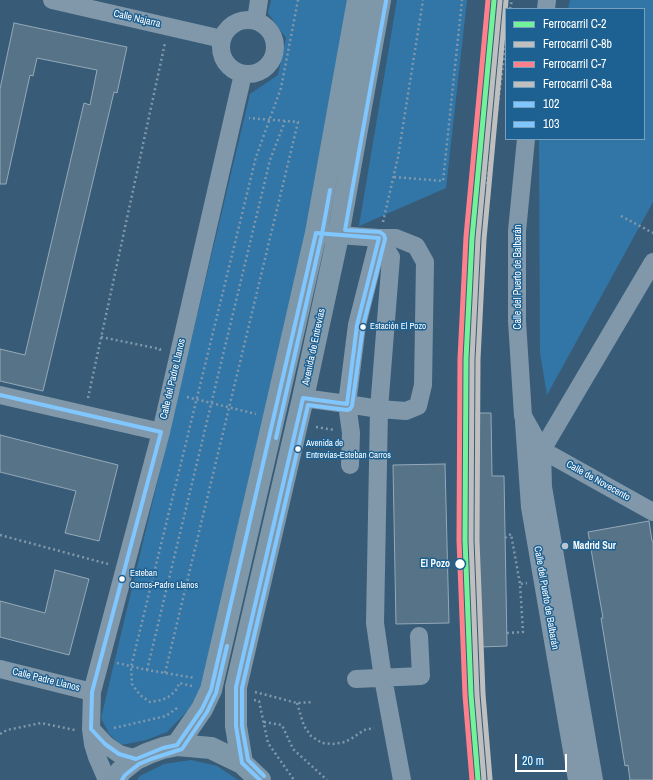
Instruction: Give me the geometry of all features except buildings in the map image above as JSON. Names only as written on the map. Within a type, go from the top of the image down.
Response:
[{"type":"main road","points":[[177,745],[202,709],[211,690],[316,233],[358,0]]},
{"type":"main road","name":"Avenida de Entrevías","points":[[242,763],[236,726],[236,687],[304,398],[338,236],[380,0]]},
{"type":"main road","points":[[114,780],[121,771],[136,759],[163,748],[177,745],[211,748],[242,763],[260,780]]},
{"type":"street","name":"Calle Najarra","points":[[52,0],[222,39]]},
{"type":"street","points":[[256,20],[260,0]]},
{"type":"street","points":[[244,20],[256,20],[264,24],[271,32],[276,42],[275,53],[271,63],[263,70],[253,74],[243,74],[233,70],[225,61],[221,52],[222,39],[226,31],[235,23],[244,20]]},
{"type":"street","name":"Calle del Padre Llanos","points":[[107,780],[93,744],[91,729],[92,692],[161,432],[243,74]]},
{"type":"street","name":"Calle del Puerto de Balbarán","points":[[526,140],[517,231],[517,321],[530,507],[577,780]]},
{"type":"street","points":[[304,398],[379,409],[406,411],[418,406],[423,385],[425,262],[416,246],[396,238],[338,236],[316,233]]},
{"type":"street","points":[[350,465],[351,433],[347,404],[357,325],[379,238]]},
{"type":"street","points":[[379,238],[391,257],[379,409],[375,623],[383,678],[402,780]]},
{"type":"street","points":[[542,450],[653,262]]},
{"type":"street","points":[[0,395],[161,432]]},
{"type":"street","name":"Calle del Puerto de Balbarán","points":[[523,416],[542,450],[543,487],[594,780]]},
{"type":"street","name":"Calle de Novecento","points":[[542,450],[653,512]]},
{"type":"street","points":[[356,679],[421,676],[419,636]]},
{"type":"street","name":"Calle Padre Llanos","points":[[0,669],[92,692]]},
{"type":"street","points":[[91,729],[105,744],[119,754],[136,759]]},
{"type":"path","points":[[192,686],[179,683],[177,688],[170,696],[162,700],[150,702],[140,696],[132,684],[131,666],[256,157],[281,88],[298,0]]},
{"type":"path","points":[[379,238],[394,177],[423,0]]},
{"type":"path","points":[[394,177],[443,180],[462,0]]},
{"type":"path","points":[[84,414],[169,27]]},
{"type":"path","points":[[487,184],[505,50]]},
{"type":"path","points":[[165,673],[298,122],[233,117]]},
{"type":"path","points":[[147,670],[268,168],[285,120]]},
{"type":"path","points":[[621,216],[653,233]]},
{"type":"path","points":[[505,538],[511,534],[520,584],[523,632],[507,633]]},
{"type":"path","points":[[0,535],[125,568]]},
{"type":"path","points":[[520,584],[529,582]]},
{"type":"path","points":[[101,660],[147,670],[202,679]]},
{"type":"path","points":[[254,692],[297,703],[313,702]]},
{"type":"path","points":[[252,699],[259,701],[268,743],[294,780]]},
{"type":"path","points":[[297,703],[304,726],[311,736],[322,743],[334,744],[345,742],[364,730],[392,725]]},
{"type":"path","points":[[264,722],[282,725],[293,748],[327,780]]},
{"type":"shaded area","points":[[271,0],[347,0],[317,186],[198,700],[167,732],[146,740],[121,745],[109,734],[101,718],[250,94],[278,75],[286,38],[268,13]]},
{"type":"shaded area","points":[[397,0],[467,0],[446,188],[359,226]]},
{"type":"shaded area","points":[[570,0],[653,0],[653,202],[547,395],[540,353],[539,140],[645,140],[645,8],[568,8]]},
{"type":"shaded area","points":[[191,760],[217,766],[238,780],[137,780],[140,776],[164,764]]},
{"type":"rail line","name":"C-7","points":[[472,780],[465,695],[459,540],[460,359],[466,237],[488,0]]},
{"type":"rail line","name":"C-2","points":[[478,780],[471,695],[465,540],[466,359],[472,238],[494,0]]},
{"type":"rail line","name":"C-8b","points":[[484,780],[477,695],[471,540],[472,359],[478,238],[500,1]]},
{"type":"rail line","name":"C-8a","points":[[505,8],[506,1]]},
{"type":"rail line","name":"C-8a","points":[[490,779],[483,694],[477,540],[478,359],[484,239],[505,12]]},
{"type":"transit line","name":"103","points":[[264,776],[248,760],[242,726],[242,688],[308,405],[347,410],[352,406],[363,326],[385,239],[384,235],[380,232],[345,230],[386,1]]},
{"type":"transit line","name":"103","points":[[276,438],[322,234],[330,190]]},
{"type":"transit line","name":"102","points":[[161,432],[92,692],[91,729],[105,744],[119,754],[136,759],[163,748],[177,745],[202,709],[211,690],[316,233],[379,238],[357,325],[347,404],[303,398],[236,687],[236,726],[242,763],[260,780]]},
{"type":"transit line","name":"102","points":[[0,395],[161,432]]},
{"type":"transit line","name":"103","points":[[122,780],[125,775],[139,764],[182,749],[207,712],[216,693],[227,646]]},
{"type":"place","name":"Estación El Pozo","points":[[363,327]]},
{"type":"place","name":"Avenida de Entrevías-Esteban Carros","points":[[298,449]]},
{"type":"place","name":"Madrid Sur","points":[[565,546]]},
{"type":"place","name":"El Pozo","points":[[460,564]]},
{"type":"place","name":"Esteban Carros-Padre Llanos","points":[[122,579]]}]
